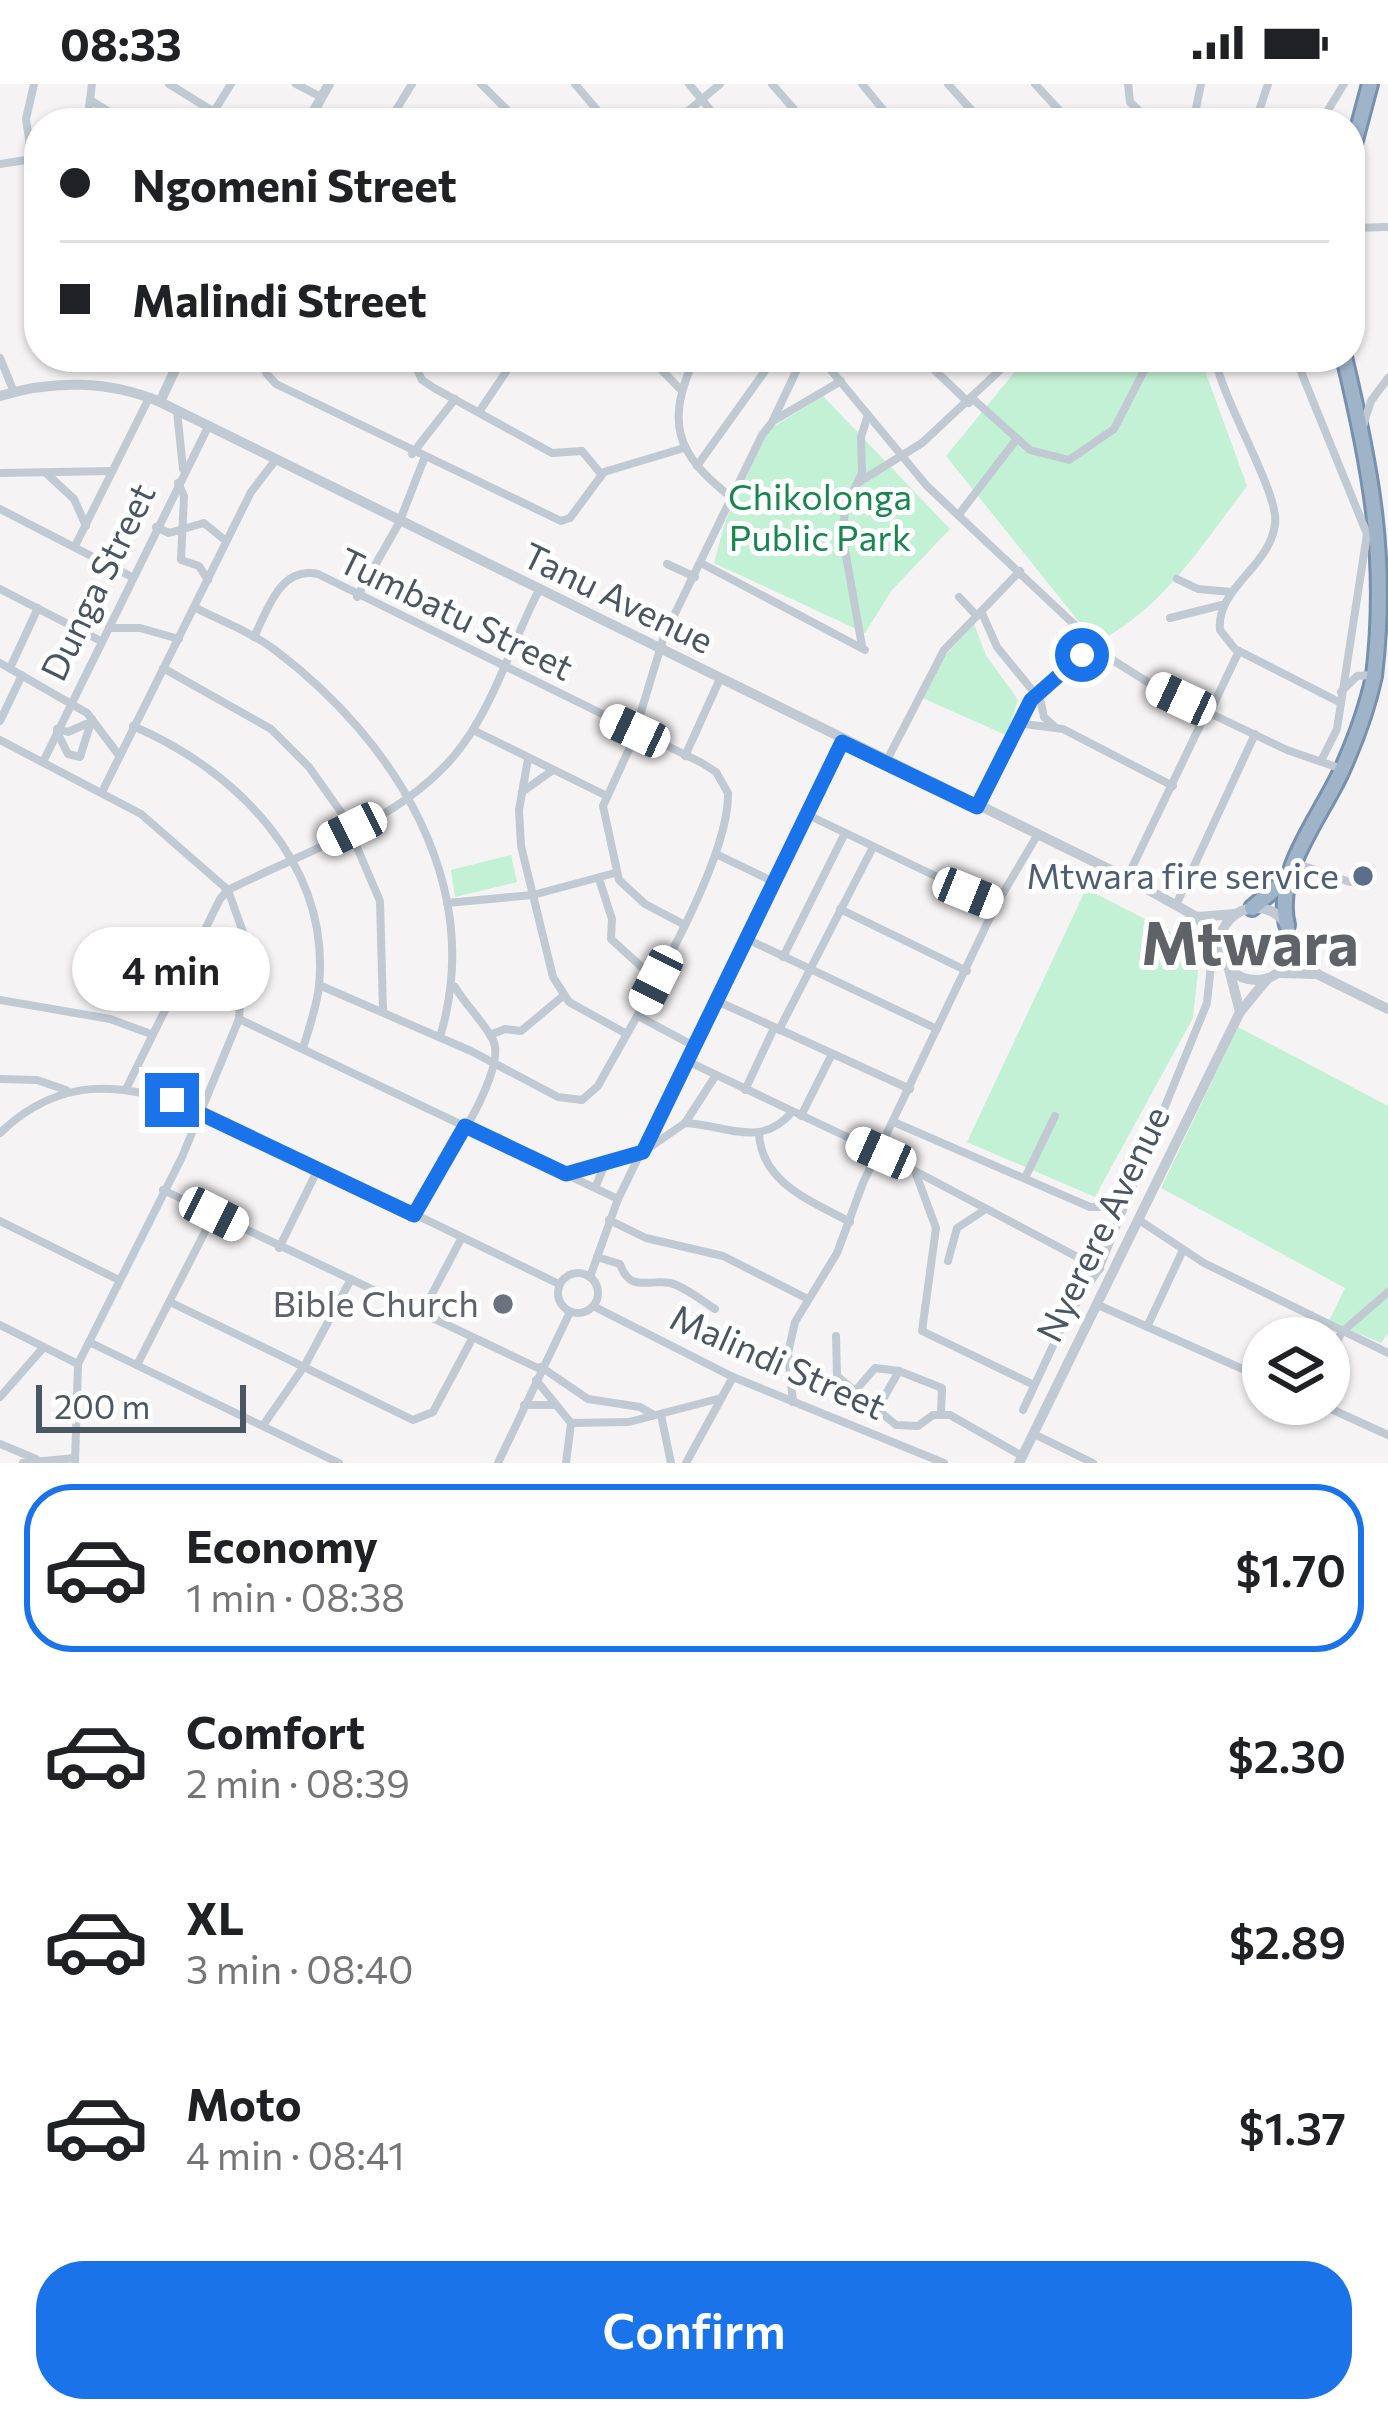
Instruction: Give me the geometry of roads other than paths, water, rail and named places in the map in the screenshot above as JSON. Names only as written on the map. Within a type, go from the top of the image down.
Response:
[{"type":"highway","points":[[1289,929],[1288,878],[1342,769],[1374,675],[1385,544],[1380,499],[1347,372]]},
{"type":"highway","points":[[1244,911],[1288,878]]},
{"type":"street","points":[[89,108],[92,84]]},
{"type":"street","points":[[170,84],[199,108]]},
{"type":"street","points":[[296,84],[321,97]]},
{"type":"street","points":[[315,108],[329,84]]},
{"type":"street","points":[[481,84],[505,108]]},
{"type":"street","points":[[574,84],[595,108]]},
{"type":"street","points":[[689,84],[708,108]]},
{"type":"street","points":[[692,108],[720,84]]},
{"type":"street","points":[[772,84],[793,108]]},
{"type":"street","points":[[862,84],[882,108]]},
{"type":"street","points":[[948,84],[970,108]]},
{"type":"street","points":[[1035,84],[1057,108]]},
{"type":"street","points":[[1117,84],[1136,108]]},
{"type":"street","points":[[1128,84],[1130,102]]},
{"type":"street","points":[[90,100],[103,108]]},
{"type":"street","points":[[0,358],[14,392]]},
{"type":"street","points":[[75,546],[112,471],[172,372]]},
{"type":"street","points":[[266,372],[276,383],[412,454],[561,521],[570,518],[601,474],[684,448]]},
{"type":"street","points":[[418,372],[422,380],[552,453],[582,451],[601,474]]},
{"type":"street","points":[[479,412],[506,372]]},
{"type":"street","points":[[664,372],[679,388]]},
{"type":"street","points":[[687,372],[676,411],[684,448],[730,496]]},
{"type":"street","points":[[697,466],[764,372]]},
{"type":"street","points":[[683,924],[640,901],[615,873],[603,813],[606,796],[635,731],[658,651],[730,496],[795,372]]},
{"type":"street","points":[[833,372],[904,458],[1099,649],[1142,680],[1342,769]]},
{"type":"street","points":[[938,372],[1016,440],[1059,460],[1096,446],[1124,414],[1144,372]]},
{"type":"street","points":[[860,482],[904,458],[999,372]]},
{"type":"street","points":[[1218,372],[1273,500],[1276,521],[1267,549],[1223,604],[1220,630],[1239,651],[1340,703]]},
{"type":"street","points":[[1301,372],[1366,534],[1337,729],[1321,761]]},
{"type":"street","points":[[1361,430],[1371,401],[1388,378]]},
{"type":"street","points":[[773,421],[841,381]]},
{"type":"street","name":"Tanu Avenue","points":[[0,396],[76,385],[155,400],[1197,916]]},
{"type":"street","points":[[412,454],[455,399]]},
{"type":"street","points":[[177,411],[183,471]]},
{"type":"street","points":[[700,563],[863,648],[842,532],[846,506],[860,482],[868,415]]},
{"type":"street","name":"Dunga Street","points":[[43,762],[69,700],[207,429]]},
{"type":"street","points":[[960,513],[1016,440]]},
{"type":"street","points":[[357,597],[399,523],[424,459]]},
{"type":"street","points":[[103,790],[226,541],[257,482],[274,462]]},
{"type":"street","points":[[0,473],[112,471]]},
{"type":"street","points":[[45,472],[74,499],[86,526]]},
{"type":"street","points":[[178,482],[185,527],[181,560],[200,566],[208,580]]},
{"type":"street","points":[[0,509],[132,578]]},
{"type":"street","points":[[156,527],[169,533],[204,523],[226,541]]},
{"type":"street","points":[[667,564],[695,577]]},
{"type":"street","points":[[885,764],[930,670],[1020,571]]},
{"type":"street","name":"Tumbatu Street","points":[[254,637],[293,574],[318,574],[716,772],[727,787],[728,813],[716,854],[638,1016],[598,1086],[582,1100],[558,1096],[440,1037],[319,985]]},
{"type":"street","points":[[1177,579],[1198,589],[1233,592]]},
{"type":"street","points":[[0,589],[101,641]]},
{"type":"street","points":[[127,1088],[211,913],[228,890],[411,795],[449,761],[472,730],[538,592]]},
{"type":"street","points":[[959,597],[980,614],[997,647],[1038,694],[1044,717],[1056,728],[1173,786]]},
{"type":"street","points":[[1170,618],[1223,604]]},
{"type":"street","points":[[194,607],[254,637],[332,696],[411,795],[430,840],[447,904],[454,984],[440,1037]]},
{"type":"street","points":[[38,608],[5,666],[69,700],[118,754]]},
{"type":"street","points":[[107,628],[140,628],[178,639]]},
{"type":"street","points":[[977,807],[1016,723],[1038,694],[1062,668],[1099,649]]},
{"type":"street","points":[[1127,878],[1239,651]]},
{"type":"street","points":[[163,668],[272,729],[309,767],[352,829],[382,915],[383,1011]]},
{"type":"street","points":[[0,721],[22,675]]},
{"type":"street","points":[[1341,692],[1358,676],[1374,675]]},
{"type":"street","points":[[685,756],[719,681]]},
{"type":"street","points":[[57,730],[68,754],[80,757],[86,752],[89,722]]},
{"type":"street","points":[[57,730],[68,732],[89,722]]},
{"type":"street","points":[[1016,723],[1056,728]]},
{"type":"street","points":[[134,726],[238,788],[290,860],[314,917],[319,985],[303,1049]]},
{"type":"street","points":[[472,730],[606,796]]},
{"type":"street","points":[[1176,904],[1255,734]]},
{"type":"street","points":[[0,740],[141,814],[228,890],[244,934],[239,1019],[164,1190],[78,1364],[75,1460],[22,1463]]},
{"type":"street","points":[[498,1463],[570,1312],[593,1306],[598,1296],[590,1277],[618,1199],[842,742]]},
{"type":"street","points":[[527,759],[520,846],[563,996],[625,1033]]},
{"type":"street","points":[[521,793],[555,770]]},
{"type":"street","points":[[1001,818],[1007,804]]},
{"type":"street","points":[[808,815],[996,904]]},
{"type":"street","points":[[793,1402],[788,1353],[795,1322],[850,1222],[996,904],[1038,834]]},
{"type":"street","points":[[783,957],[844,835]]},
{"type":"street","points":[[746,1090],[872,848]]},
{"type":"street","points":[[716,854],[774,882]]},
{"type":"street","points":[[1295,862],[1350,882]]},
{"type":"street","points":[[447,904],[533,896],[615,873]]},
{"type":"street","points":[[599,879],[612,919],[611,939],[656,980]]},
{"type":"street","points":[[840,909],[967,971]]},
{"type":"street","points":[[1197,916],[1266,909],[1289,929],[1317,974]]},
{"type":"street","points":[[1024,1410],[1099,1269],[1207,1003],[1217,939],[1244,911]]},
{"type":"street","points":[[1197,916],[1217,939],[1240,1012]]},
{"type":"street","points":[[1272,976],[1290,956],[1289,929]]},
{"type":"street","points":[[747,939],[937,1029]]},
{"type":"street","points":[[1226,963],[1244,978],[1317,974],[1387,1008]]},
{"type":"street","name":"Nyerere Avenue","points":[[1021,1459],[1240,1012],[1272,976]]},
{"type":"street","points":[[414,1215],[496,1064],[490,1035],[454,984]]},
{"type":"street","points":[[490,1035],[505,1029],[520,1031],[563,996]]},
{"type":"street","points":[[0,1000],[110,1019],[151,1034]]},
{"type":"street","points":[[717,1001],[910,1089]]},
{"type":"street","points":[[638,1016],[694,1046]]},
{"type":"street","points":[[239,1019],[618,1199]]},
{"type":"street","points":[[685,1123],[758,1134],[775,1130],[796,1114],[831,1056]]},
{"type":"street","points":[[687,1061],[881,1153],[1112,1274]]},
{"type":"street","points":[[566,1174],[643,1152],[685,1123],[716,1075]]},
{"type":"street","points":[[0,1079],[37,1080],[67,1090],[127,1088],[199,1110],[560,1284]]},
{"type":"street","points":[[0,1133],[30,1108],[67,1090]]},
{"type":"street","points":[[1025,1178],[1055,1116]]},
{"type":"street","points":[[896,1123],[1090,1207],[1122,1208]]},
{"type":"street","points":[[758,1134],[763,1159],[781,1181],[850,1222]]},
{"type":"street","points":[[596,1188],[607,1160]]},
{"type":"street","points":[[279,1248],[317,1169]]},
{"type":"street","points":[[914,1171],[936,1228],[922,1330],[1034,1384]]},
{"type":"street","points":[[164,1190],[422,1313],[588,1399],[658,1415],[671,1463]]},
{"type":"street","points":[[948,1261],[957,1228],[986,1210]]},
{"type":"street","points":[[137,1365],[214,1214]]},
{"type":"street","points":[[609,1220],[646,1238],[723,1256],[808,1299]]},
{"type":"street","points":[[1139,1220],[1183,1250],[1311,1317]]},
{"type":"street","points":[[0,1221],[119,1280]]},
{"type":"street","points":[[422,1313],[461,1239]]},
{"type":"street","points":[[1148,1327],[1183,1250]]},
{"type":"street","points":[[597,1257],[620,1264],[625,1276],[642,1286],[671,1283],[715,1309]]},
{"type":"street","points":[[560,1284],[579,1273],[590,1277]]},
{"type":"street","points":[[264,1424],[304,1365],[351,1279]]},
{"type":"street","points":[[560,1284],[562,1305],[570,1312]]},
{"type":"street","points":[[1350,1325],[1388,1292]]},
{"type":"street","points":[[172,1303],[418,1420],[433,1412],[472,1339]]},
{"type":"street","points":[[1098,1305],[1242,1369]]},
{"type":"street","name":"Malindi Street","points":[[593,1306],[733,1377],[944,1463]]},
{"type":"street","points":[[0,1325],[78,1364]]},
{"type":"street","points":[[836,1336],[836,1371],[903,1426],[941,1413],[981,1428],[1021,1459]]},
{"type":"street","points":[[1350,1337],[1388,1352]]},
{"type":"street","points":[[89,1342],[338,1463]]},
{"type":"street","points":[[0,1397],[44,1348]]},
{"type":"street","points":[[856,1390],[875,1368],[898,1370],[942,1388],[941,1413]]},
{"type":"street","points":[[878,1408],[898,1370]]},
{"type":"street","points":[[539,1372],[554,1405],[571,1423]]},
{"type":"street","points":[[686,1463],[733,1377]]},
{"type":"street","points":[[571,1423],[658,1415],[721,1398]]},
{"type":"street","points":[[524,1405],[554,1405]]},
{"type":"street","points":[[1350,1417],[1387,1432]]},
{"type":"street","points":[[566,1463],[571,1423]]},
{"type":"street","points":[[1034,1433],[1094,1463]]},
{"type":"street","points":[[0,1444],[36,1459]]},
{"type":"place","name":"Mtwara fire service","points":[[1363,876]]},
{"type":"place","name":"Bible Church","points":[[503,1304]]},
{"type":"district","name":"Mtwara","points":[[1250,944]]},
{"type":"park label","name":"Chikolonga Public Park","points":[[820,518]]}]
